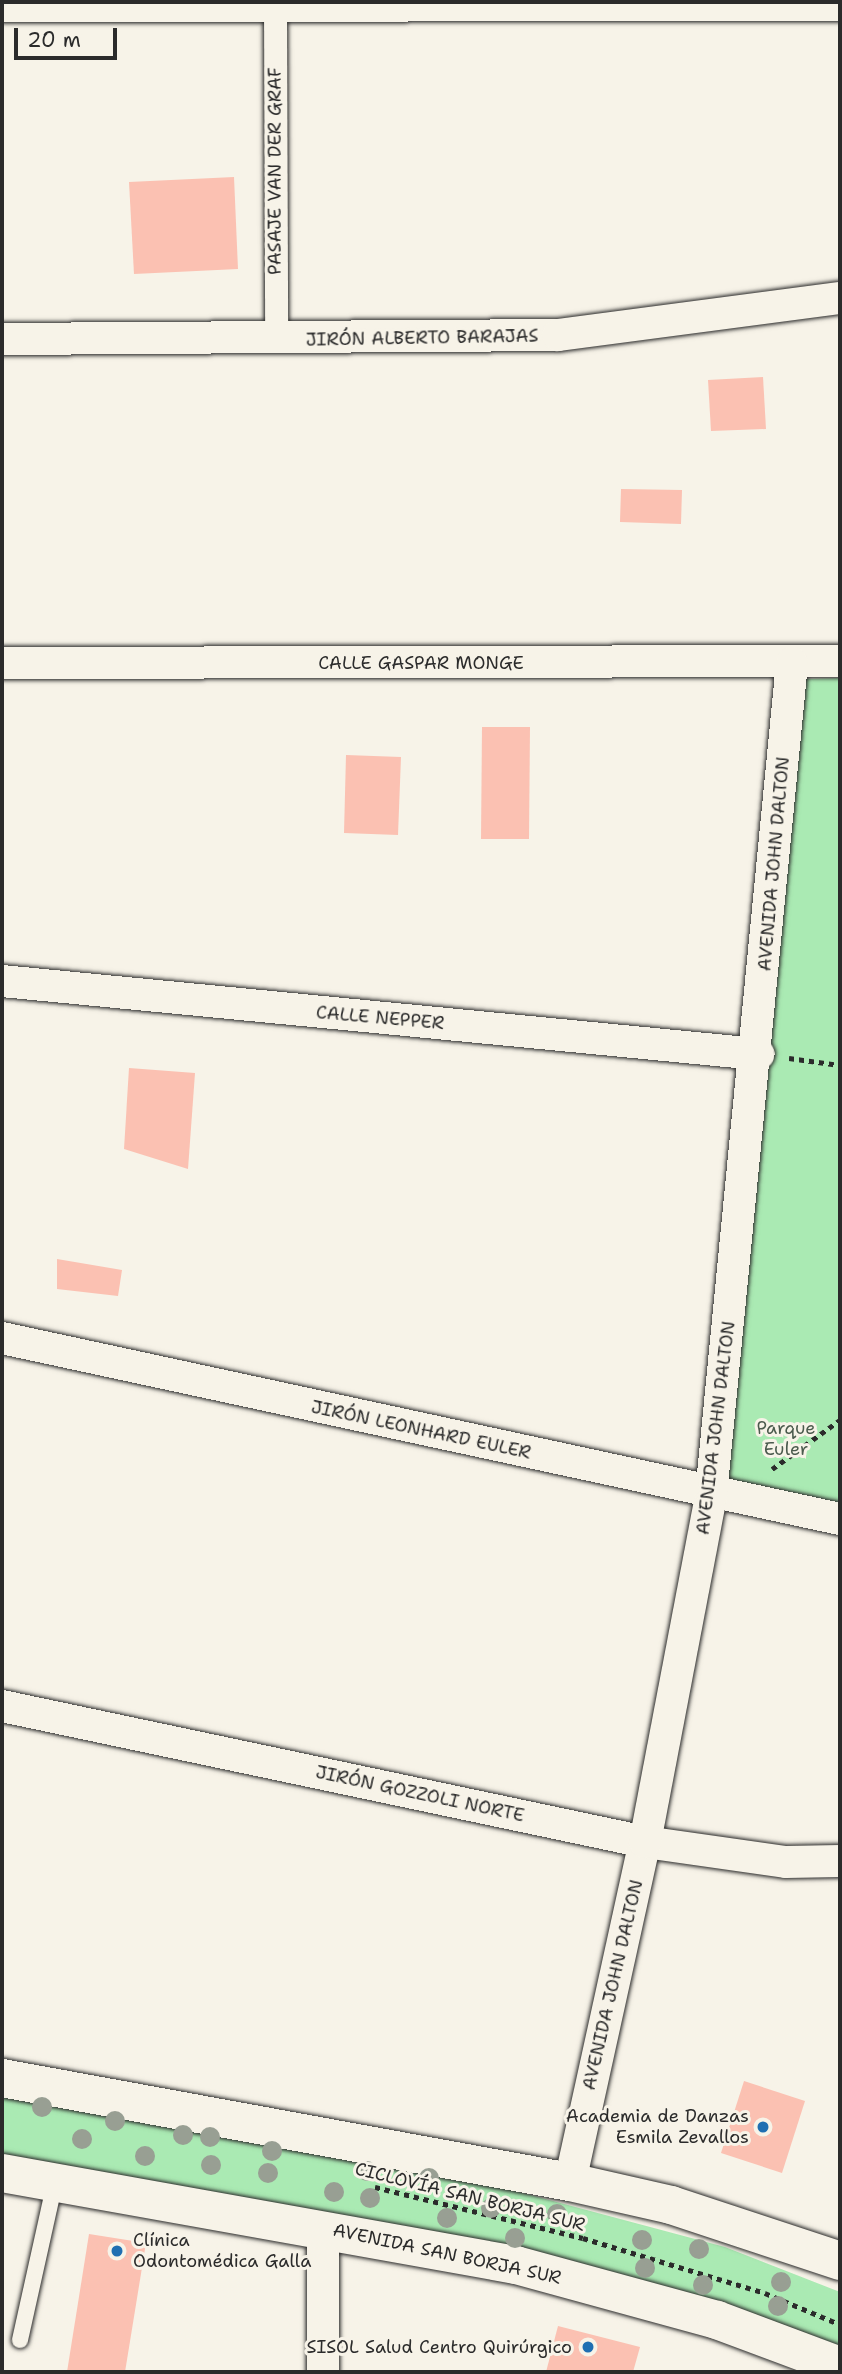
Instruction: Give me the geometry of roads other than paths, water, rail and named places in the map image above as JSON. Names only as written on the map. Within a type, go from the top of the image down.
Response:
[{"type":"main road","points":[[2,2078],[569,2182],[671,2204],[840,2261]]},
{"type":"main road","name":"AVENIDA SAN BORJA SUR","points":[[2,2173],[516,2265],[717,2320],[840,2366]]},
{"type":"street","name":"PASAJE VAN DER GRAF","points":[[275,4],[276,341]]},
{"type":"street","points":[[2,6],[840,5]]},
{"type":"street","name":"JIRÓN ALBERTO BARAJAS","points":[[2,339],[276,341],[558,335],[840,298]]},
{"type":"street","name":"CALLE GASPAR MONGE","points":[[2,663],[840,662]]},
{"type":"street","name":"AVENIDA JOHN DALTON","points":[[569,2182],[722,1497],[792,663]]},
{"type":"street","name":"CALLE NEPPER","points":[[2,982],[758,1054]]},
{"type":"street","name":"JIRÓN LEONHARD EULER","points":[[2,1338],[722,1497],[840,1519]]},
{"type":"street","name":"JIRÓN GOZZOLI NORTE","points":[[2,1706],[645,1842],[786,1862],[840,1861]]},
{"type":"street","points":[[323,2229],[323,2372]]},
{"type":"lane","points":[[20,2340],[55,2182]]},
{"type":"place","name":"Academia de Danzas Esmila Zevallos","points":[[763,2127]]},
{"type":"place","name":"Clínica Odontomédica Galla","points":[[117,2251]]},
{"type":"place","name":"SISOL Salud Centro Quirúrgico","points":[[588,2347]]},
{"type":"park label","name":"Parque Euler","points":[[786,1439]]}]
